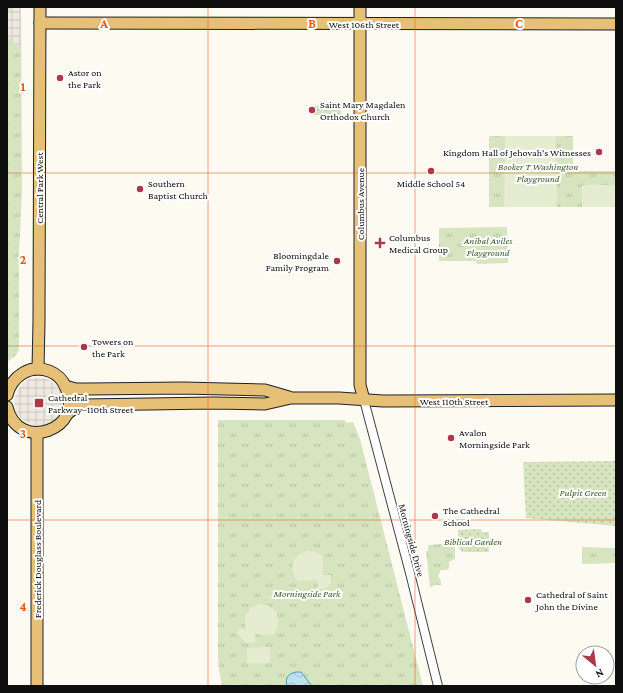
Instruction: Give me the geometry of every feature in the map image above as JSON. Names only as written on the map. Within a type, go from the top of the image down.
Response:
[{"type":"main road","name":"Central Park West","points":[[38,369],[40,7]]},
{"type":"main road","name":"Columbus Avenue","points":[[360,7],[360,385],[364,400]]},
{"type":"main road","name":"West 106th Street","points":[[40,23],[616,24]]},
{"type":"main road","points":[[7,395],[10,385],[17,377],[27,371],[38,369],[47,370],[60,378],[69,394],[70,401],[67,414],[63,421],[47,432],[37,433],[26,431],[17,425],[12,419],[7,408]]},
{"type":"main road","name":"West 110th Street","points":[[65,386],[76,389],[183,388],[264,390],[291,398]]},
{"type":"main road","name":"West 110th Street","points":[[67,414],[83,405],[213,403],[265,404],[291,398],[364,400],[616,400]]},
{"type":"main road","name":"Frederick Douglass Boulevard","points":[[37,433],[37,686]]},
{"type":"street","name":"Morningside Drive","points":[[364,400],[438,686]]},
{"type":"green space","points":[[7,7],[21,7],[22,192],[19,255],[19,350],[15,356],[7,362]]},
{"type":"green space","points":[[314,106],[341,106],[341,115],[314,115]]},
{"type":"green space","name":"Booker T Washington Playground","points":[[489,136],[573,136],[573,171],[616,171],[616,207],[489,207]]},
{"type":"green space","points":[[505,136],[556,136],[557,207],[504,207]]},
{"type":"green space","points":[[582,185],[616,185],[616,207],[582,207]]},
{"type":"green space","name":"Anibal Aviles Playground","points":[[507,227],[508,263],[477,264],[476,261],[439,261],[439,228]]},
{"type":"green space","name":"Morningside Park","points":[[218,420],[345,420],[346,423],[353,422],[360,439],[423,686],[222,686],[218,658]]},
{"type":"green space","name":"Pulpit Green","points":[[616,461],[616,526],[526,518],[523,462]]},
{"type":"green space","name":"Biblical Garden","points":[[481,529],[482,532],[489,532],[489,552],[463,552],[459,549],[458,530]]},
{"type":"green space","points":[[455,543],[455,559],[449,562],[449,568],[447,570],[441,570],[438,576],[441,581],[441,585],[434,585],[430,587],[426,551],[428,551],[428,545]]},
{"type":"green space","points":[[582,547],[616,548],[616,563],[582,564]]},
{"type":"green space","points":[[303,552],[316,552],[322,556],[323,575],[331,575],[331,583],[326,588],[318,589],[317,580],[298,581],[295,577],[292,567],[295,558]]},
{"type":"green space","points":[[262,604],[268,605],[272,608],[278,616],[279,620],[276,630],[273,635],[255,634],[255,642],[246,643],[238,634],[238,629],[246,629],[245,620],[248,612],[253,606]]},
{"type":"green space","points":[[270,647],[270,663],[247,663],[247,648]]},
{"type":"shaded area","points":[[14,7],[21,7],[21,48],[11,39],[7,39],[7,13]]},
{"type":"shaded area","points":[[40,377],[48,379],[57,385],[62,394],[63,405],[61,412],[55,420],[46,425],[36,426],[20,418],[15,408],[14,400],[22,384],[29,379]]},
{"type":"water","points":[[296,672],[301,672],[312,686],[287,686],[286,680],[288,676]]},
{"type":"place","name":"Astor on the Park","points":[[60,78]]},
{"type":"place","name":"Saint Mary Magdalen Orthodox Church","points":[[312,110]]},
{"type":"place","name":"Kingdom Hall of Jehovah's Witnesses","points":[[599,152]]},
{"type":"place","name":"Middle School 54","points":[[431,171]]},
{"type":"place","name":"Southern Baptist Church","points":[[140,189]]},
{"type":"place","name":"Columbus Medical Group","points":[[380,243]]},
{"type":"place","name":"Bloomingdale Family Program","points":[[337,261]]},
{"type":"place","name":"Towers on the Park","points":[[84,347]]},
{"type":"place","name":"Cathedral Parkway–110th Street","points":[[39,403]]},
{"type":"place","name":"Avalon Morningside Park","points":[[451,438]]},
{"type":"place","name":"The Cathedral School","points":[[435,516]]},
{"type":"place","name":"Cathedral of Saint John the Divine","points":[[528,600]]}]
